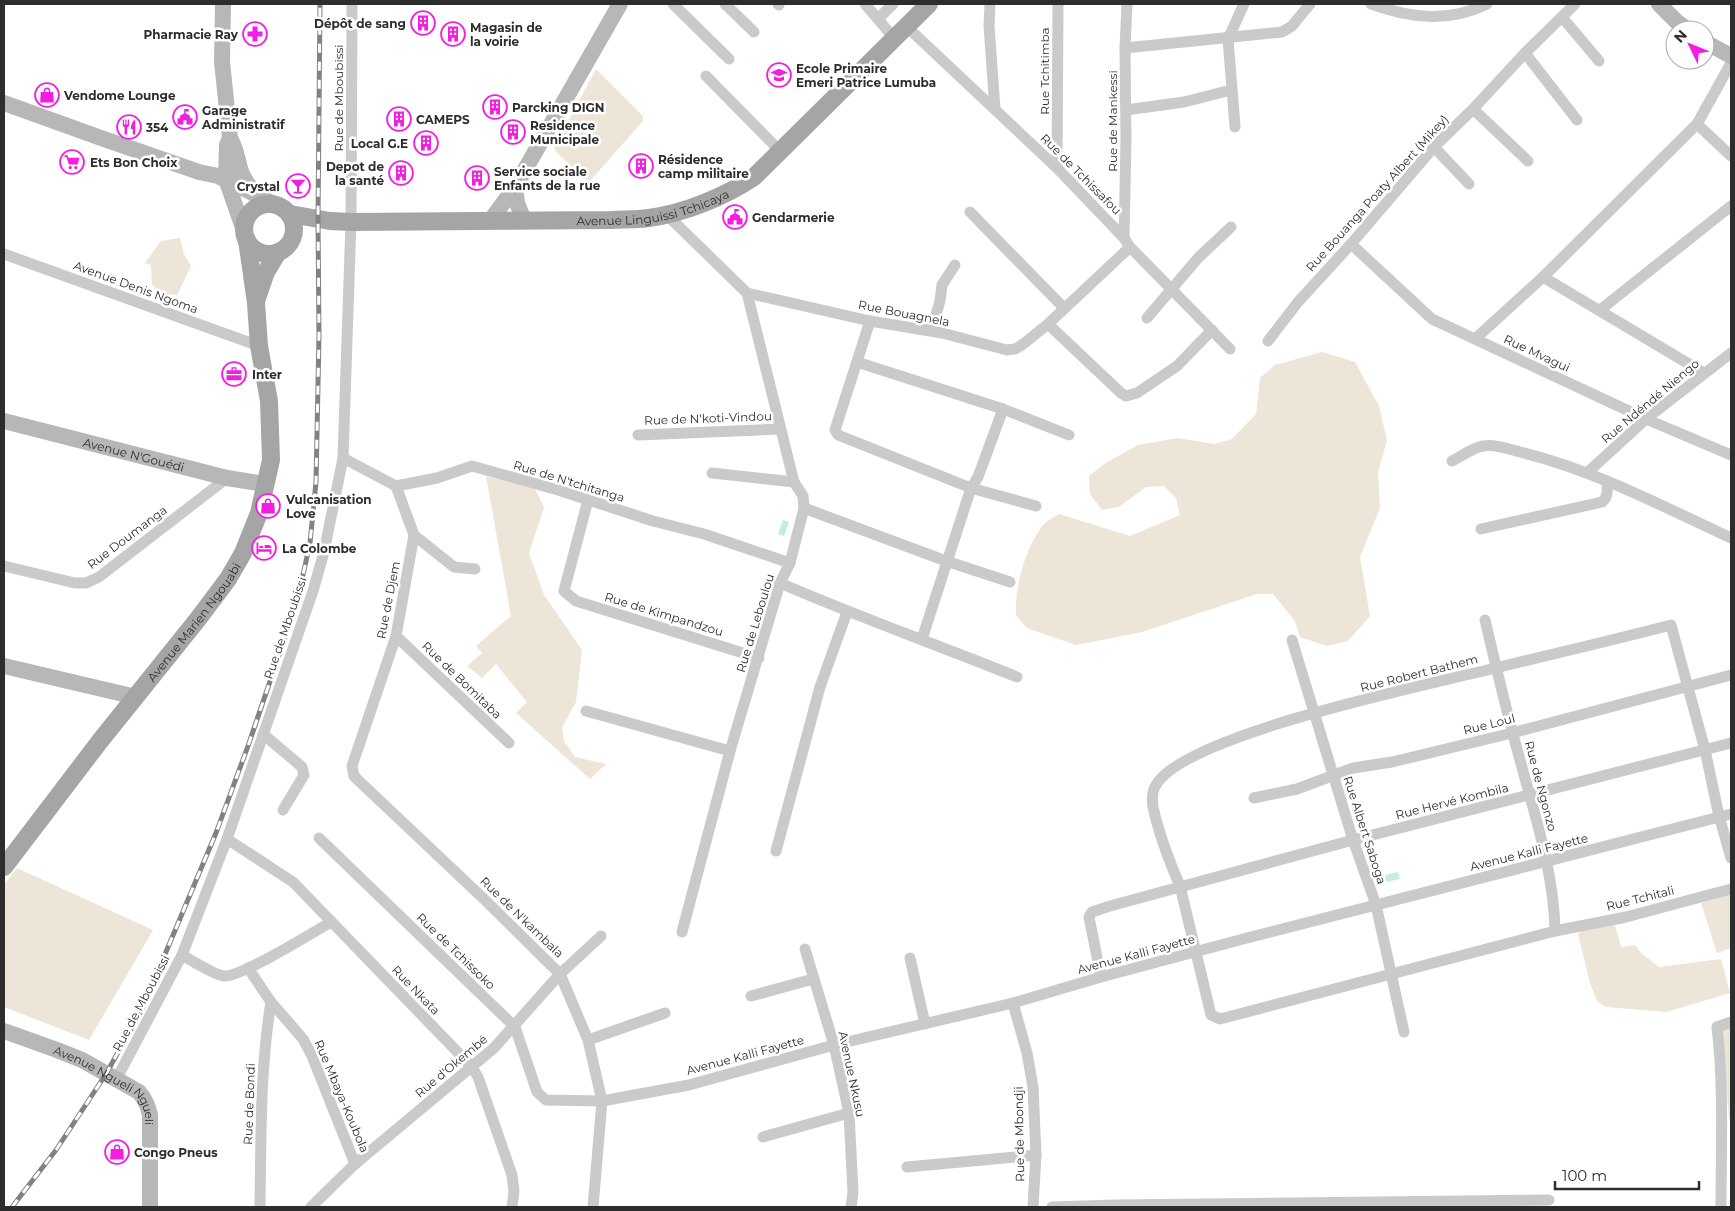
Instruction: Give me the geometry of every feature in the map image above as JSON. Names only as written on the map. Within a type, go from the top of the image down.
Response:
[{"type":"main road","name":"Avenue Linguissi Tchicaya","points":[[330,221],[638,219],[667,215],[734,190],[754,177],[929,4]]},
{"type":"main road","points":[[292,241],[294,222],[290,214],[283,207],[274,204],[264,204],[248,214],[245,222],[245,236],[252,247],[259,252],[268,254],[286,248],[304,232],[330,221]]},
{"type":"main road","points":[[290,214],[330,221]]},
{"type":"main road","name":"Avenue Marien Ngouabi","points":[[4,867],[228,579],[243,553],[259,512],[271,460],[269,401],[259,346],[256,303],[245,236]]},
{"type":"main road","name":"Avenue Marien Ngouabi","points":[[256,303],[266,272],[278,252]]},
{"type":"street","name":"Avenue Marien Ngouabi","points":[[223,4],[222,62],[229,145],[226,179],[245,236]]},
{"type":"street","name":"Rue de Mboubissi","points":[[116,1080],[182,955],[227,839],[313,591],[324,552],[344,458],[351,222],[352,4]]},
{"type":"street","points":[[490,221],[515,187],[620,4]]},
{"type":"street","points":[[673,4],[729,60]]},
{"type":"street","points":[[725,4],[754,32]]},
{"type":"street","points":[[865,4],[894,38]]},
{"type":"street","points":[[878,19],[893,4]]},
{"type":"street","points":[[990,4],[989,26],[996,109]]},
{"type":"street","name":"Rue Tchitimba","points":[[1057,168],[1058,4]]},
{"type":"street","name":"Rue de Mankessi","points":[[1127,4],[1125,48],[1127,242]]},
{"type":"street","points":[[1234,127],[1228,38],[1244,4]]},
{"type":"street","points":[[1125,48],[1270,34],[1286,30],[1292,26],[1310,4]]},
{"type":"street","points":[[1370,4],[1395,12],[1432,17],[1458,13],[1487,4]]},
{"type":"street","name":"Rue Bouanga Poaty Albert (Mikey)","points":[[1268,341],[1298,302],[1351,244],[1434,147],[1575,4]]},
{"type":"street","points":[[1659,4],[1675,20]]},
{"type":"street","points":[[1562,17],[1599,61]]},
{"type":"street","name":"Rue de Tchissafou","points":[[906,26],[1057,168],[1230,349]]},
{"type":"street","points":[[1715,47],[1731,56]]},
{"type":"street","points":[[1525,53],[1577,120]]},
{"type":"street","points":[[1475,339],[1543,278],[1697,124],[1731,63]]},
{"type":"street","points":[[706,76],[780,151]]},
{"type":"street","points":[[1126,110],[1184,102],[1231,90]]},
{"type":"street","points":[[4,103],[199,172],[216,165],[229,145]]},
{"type":"street","points":[[1473,109],[1528,161]]},
{"type":"street","points":[[1697,124],[1731,156]]},
{"type":"street","name":"Avenue Marien Ngouabi","points":[[229,145],[236,148],[240,170],[246,182],[257,194]]},
{"type":"street","points":[[1434,147],[1469,184]]},
{"type":"street","name":"Avenue Marien Ngouabi","points":[[199,172],[226,179],[274,204]]},
{"type":"street","name":"Avenue Marien Ngouabi","points":[[199,172],[234,203]]},
{"type":"street","points":[[515,187],[517,203],[524,220]]},
{"type":"street","points":[[1600,310],[1731,206]]},
{"type":"street","points":[[970,212],[1064,308]]},
{"type":"street","points":[[667,215],[747,294],[794,482],[803,496],[804,508],[946,561],[1010,582]]},
{"type":"street","points":[[1147,318],[1198,258],[1231,227]]},
{"type":"street","name":"Rue Bouagnela","points":[[747,294],[870,321],[927,330],[1007,350],[1015,349],[1048,324],[1127,242]]},
{"type":"street","name":"Rue Mvagui","points":[[1351,244],[1432,319],[1646,419],[1731,455]]},
{"type":"street","name":"Avenue Denis Ngoma","points":[[4,254],[259,346]]},
{"type":"street","points":[[927,330],[935,318],[942,285],[955,265]]},
{"type":"street","points":[[1543,278],[1704,373]]},
{"type":"street","points":[[870,321],[834,430],[835,433],[971,488],[1036,506]]},
{"type":"street","points":[[1048,324],[1121,394],[1126,396],[1137,393],[1177,366],[1212,330]]},
{"type":"street","name":"Rue Ndéndé Niengo","points":[[1588,472],[1646,419],[1731,353]]},
{"type":"street","points":[[857,362],[1003,409],[1068,435]]},
{"type":"street","points":[[922,639],[971,488],[978,476],[1003,409]]},
{"type":"street","name":"Avenue N'Gouédi","points":[[4,420],[227,478],[265,484]]},
{"type":"street","name":"Rue de N'koti-Vindou","points":[[638,435],[780,429]]},
{"type":"street","points":[[1452,461],[1474,449],[1484,446],[1495,446],[1550,459],[1607,480],[1731,538]]},
{"type":"street","points":[[344,458],[396,486],[414,535],[454,567],[475,569]]},
{"type":"street","name":"Rue de N'tchitanga","points":[[396,486],[436,478],[472,466],[588,500],[653,522],[704,534],[790,563]]},
{"type":"street","points":[[712,473],[794,482]]},
{"type":"street","name":"Rue Doumanga","points":[[4,566],[75,583],[86,583],[99,577],[227,478]]},
{"type":"street","points":[[1480,529],[1602,502],[1606,497],[1607,480]]},
{"type":"street","name":"Rue de Kimpandzou","points":[[588,500],[564,591],[576,601],[758,658]]},
{"type":"street","name":"Rue de Leboulou","points":[[682,932],[730,751],[780,584],[790,563],[804,508]]},
{"type":"street","name":"Rue de Djem","points":[[354,776],[352,766],[396,636],[414,535]]},
{"type":"street","points":[[780,584],[846,612],[922,639],[1017,677]]},
{"type":"street","points":[[776,851],[820,687],[846,612]]},
{"type":"street","name":"Rue de Ngonzo","points":[[1486,620],[1512,733],[1547,862],[1556,931]]},
{"type":"street","name":"Rue Robert Bathem","points":[[1214,1016],[1211,1016],[1180,886],[1173,870],[1153,806],[1153,793],[1156,784],[1164,774],[1212,747],[1257,730],[1364,700],[1671,625],[1688,687]]},
{"type":"street","name":"Rue de Bomitaba","points":[[396,636],[509,744]]},
{"type":"street","name":"Rue Albert Saboga","points":[[1292,640],[1352,840],[1376,905],[1404,1032]]},
{"type":"street","points":[[4,666],[136,697]]},
{"type":"street","name":"Rue Loul","points":[[1254,798],[1297,789],[1353,768],[1392,762],[1512,733],[1731,675]]},
{"type":"street","points":[[1688,687],[1731,858]]},
{"type":"street","points":[[586,711],[730,751]]},
{"type":"street","points":[[263,734],[302,767],[304,772],[283,810]]},
{"type":"street","name":"Rue Hervé Kombila","points":[[1101,977],[1089,920],[1090,914],[1110,906],[1352,840],[1530,796],[1731,743]]},
{"type":"street","name":"Rue de N'kambala","points":[[354,776],[560,974],[588,1040],[602,1101],[593,1207]]},
{"type":"street","name":"Avenue Kalli Fayette","points":[[546,1100],[602,1101],[689,1085],[834,1045],[1013,1003],[1101,977],[1731,814]]},
{"type":"street","name":"Rue de Tchissoko","points":[[320,838],[515,1027],[537,1092],[546,1100]]},
{"type":"street","name":"Rue Nkata","points":[[227,839],[293,882],[472,1067],[478,1077],[514,1182],[512,1207]]},
{"type":"street","name":"Rue Tchitali","points":[[1214,1016],[1220,1019],[1556,931],[1626,917],[1731,889]]},
{"type":"street","points":[[182,955],[224,976],[230,976],[331,922]]},
{"type":"street","name":"Rue d'Okembé","points":[[310,1207],[355,1164],[494,1048],[515,1027],[560,974],[601,936]]},
{"type":"street","name":"Avenue Nkusu","points":[[805,949],[834,1045],[849,1113],[853,1192],[851,1207]]},
{"type":"street","points":[[910,958],[925,1024]]},
{"type":"street","name":"Rue Mbaya-Koubola","points":[[248,968],[271,1002],[303,1039],[312,1056],[355,1164]]},
{"type":"street","points":[[751,996],[813,979]]},
{"type":"street","name":"Rue de Bondi","points":[[260,1207],[266,1030],[271,1002]]},
{"type":"street","name":"Rue de Mbondji","points":[[1013,1003],[1033,1087],[1036,1155],[1033,1207]]},
{"type":"street","points":[[588,1040],[665,1013]]},
{"type":"street","points":[[1721,1207],[1721,1104],[1719,1048],[1716,1027],[1731,1022]]},
{"type":"street","name":"Avenue Ngueli Ngueli","points":[[4,1031],[82,1060],[139,1092],[148,1105],[150,1115],[150,1207]]},
{"type":"street","points":[[763,1137],[849,1113]]},
{"type":"street","points":[[907,1168],[1036,1155]]},
{"type":"street","points":[[1052,1207],[1363,1203],[1491,1204],[1550,1200]]},
{"type":"shaded area","points":[[596,69],[643,116],[643,121],[589,182],[554,148]]},
{"type":"shaded area","points":[[180,238],[184,254],[191,266],[177,295],[159,294],[152,284],[151,265],[145,263],[161,241]]},
{"type":"shaded area","points":[[1322,352],[1355,362],[1379,406],[1387,440],[1378,473],[1380,508],[1360,557],[1370,616],[1348,641],[1327,646],[1300,637],[1295,621],[1273,594],[1257,594],[1142,632],[1076,645],[1027,628],[1016,615],[1019,580],[1031,545],[1046,522],[1059,514],[1130,536],[1180,515],[1176,498],[1164,486],[1146,487],[1119,507],[1102,510],[1090,494],[1089,476],[1104,464],[1138,445],[1178,438],[1214,444],[1232,439],[1256,414],[1260,378],[1275,365]]},
{"type":"shaded area","points":[[486,476],[535,489],[544,507],[529,553],[544,595],[582,650],[576,702],[562,727],[564,741],[575,757],[606,764],[590,779],[516,713],[527,702],[496,664],[482,678],[467,666],[482,653],[476,646],[511,616]]},
{"type":"shaded area","points":[[783,520],[789,522],[784,536],[778,534]]},
{"type":"shaded area","points":[[17,868],[153,930],[89,1040],[4,1007],[4,885]]},
{"type":"shaded area","points":[[1398,872],[1400,879],[1386,882],[1385,875]]},
{"type":"shaded area","points":[[1731,894],[1731,948],[1717,953],[1701,903]]},
{"type":"shaded area","points":[[1614,921],[1621,947],[1635,945],[1641,953],[1659,967],[1721,959],[1730,993],[1666,1012],[1606,1007],[1597,1001],[1590,983],[1578,934],[1587,926]]},
{"type":"shaded area","points":[[1731,1025],[1731,1119],[1729,1119],[1722,1030]]},
{"type":"railway","points":[[12,1207],[56,1150],[106,1074],[142,1009],[216,833],[297,602],[310,543],[316,482],[319,336],[320,4]]},
{"type":"place","name":"Dépôt de sang","points":[[423,23]]},
{"type":"place","name":"Pharmacie Ray","points":[[255,34]]},
{"type":"place","name":"Magasin de la voirie","points":[[453,34]]},
{"type":"place","name":"Ecole Primaire Emeri Patrice Lumuba","points":[[779,75]]},
{"type":"place","name":"Vendome Lounge","points":[[47,95]]},
{"type":"place","name":"Parcking DIGN","points":[[495,107]]},
{"type":"place","name":"Garage Administratif","points":[[185,117]]},
{"type":"place","name":"CAMEPS","points":[[399,119]]},
{"type":"place","name":"354","points":[[129,127]]},
{"type":"place","name":"Residence Municipale","points":[[513,132]]},
{"type":"place","name":"Local G.E","points":[[426,143]]},
{"type":"place","name":"Ets Bon Choix","points":[[72,162]]},
{"type":"place","name":"Résidence camp militaire","points":[[641,166]]},
{"type":"place","name":"Depot de la santé","points":[[401,173]]},
{"type":"place","name":"Service sociale Enfants de la rue","points":[[477,178]]},
{"type":"place","name":"Crystal","points":[[298,186]]},
{"type":"place","name":"Gendarmerie","points":[[735,217]]},
{"type":"place","name":"Inter","points":[[234,374]]},
{"type":"place","name":"Vulcanisation Love","points":[[268,506]]},
{"type":"place","name":"La Colombe","points":[[264,548]]},
{"type":"place","name":"Congo Pneus","points":[[117,1152]]}]
